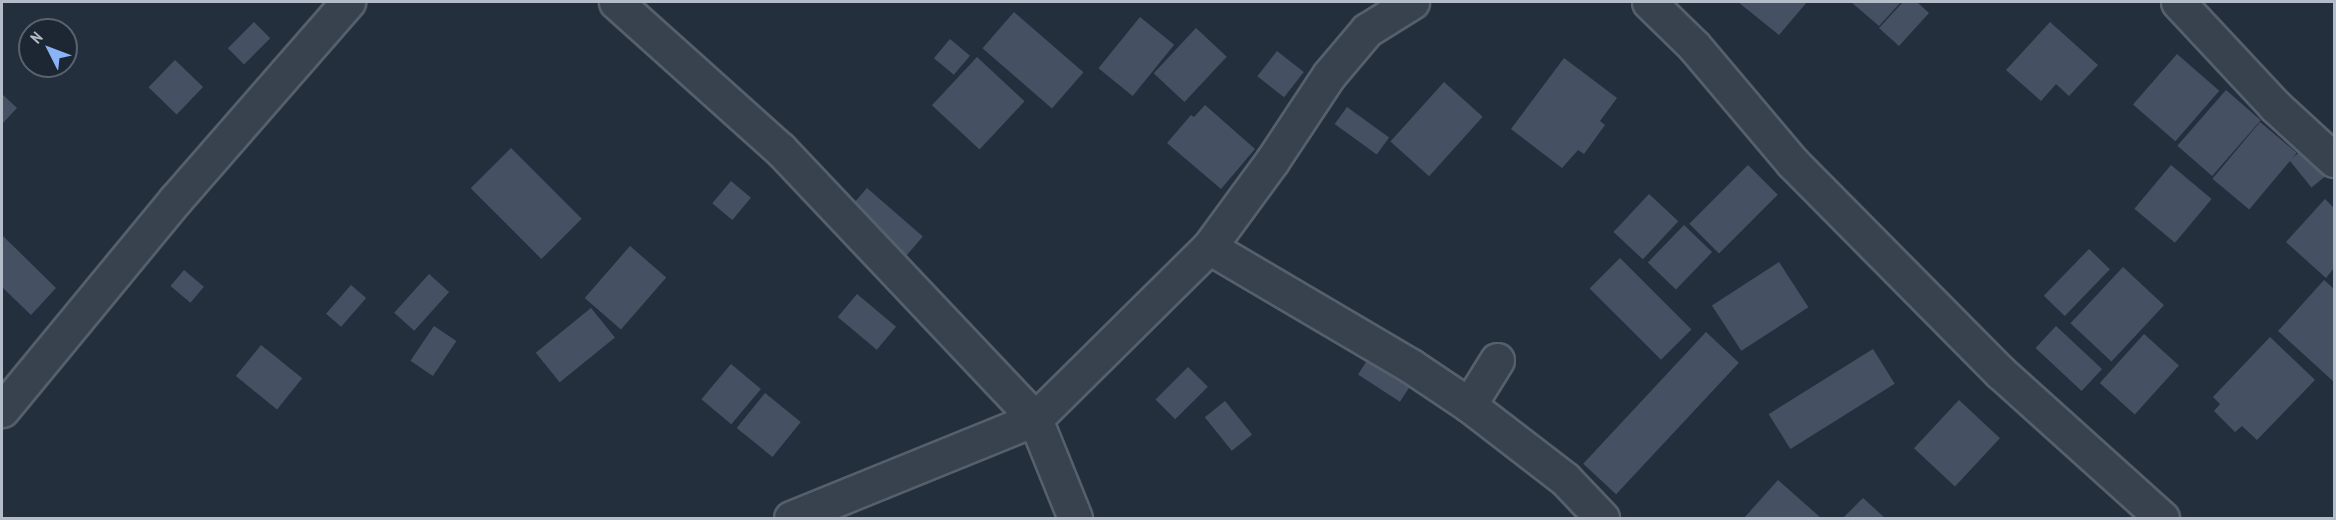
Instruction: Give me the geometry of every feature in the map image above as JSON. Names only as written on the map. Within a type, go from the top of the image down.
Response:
[{"type":"street","points":[[2,408],[139,243],[348,2]]},
{"type":"street","points":[[616,2],[780,149],[1035,419],[1075,519]]},
{"type":"street","points":[[791,519],[1035,419],[1209,247],[1272,161],[1329,75],[1367,30],[1412,2]]},
{"type":"street","points":[[1649,2],[1694,46],[1793,163],[1958,330],[2000,372],[2162,519]]},
{"type":"street","points":[[2178,2],[2275,106],[2334,160]]},
{"type":"street","points":[[1209,247],[1411,366],[1469,405],[1565,479],[1602,519]]},
{"type":"street","points":[[1469,405],[1497,360]]},
{"type":"building","points":[[1738,2],[1807,2],[1779,35]]},
{"type":"building","points":[[1851,2],[1901,2],[1879,26]]},
{"type":"building","points":[[1903,2],[1917,2],[1929,13],[1899,46],[1879,28]]},
{"type":"building","points":[[1014,12],[1083,72],[1052,109],[983,48]]},
{"type":"building","points":[[1140,17],[1174,45],[1133,96],[1098,68]]},
{"type":"building","points":[[254,22],[270,38],[244,64],[228,48]]},
{"type":"building","points":[[2050,22],[2098,65],[2069,96],[2056,84],[2041,101],[2006,70]]},
{"type":"building","points":[[1196,28],[1227,57],[1184,102],[1154,73]]},
{"type":"building","points":[[950,39],[970,56],[954,75],[934,58]]},
{"type":"building","points":[[1277,51],[1304,72],[1284,97],[1257,76]]},
{"type":"building","points":[[2177,54],[2219,91],[2175,141],[2133,105]]},
{"type":"building","points":[[977,57],[1025,101],[980,150],[932,105]]},
{"type":"building","points":[[1564,58],[1617,98],[1600,121],[1605,125],[1584,154],[1578,150],[1562,168],[1511,129]]},
{"type":"building","points":[[175,60],[203,87],[177,114],[149,87]]},
{"type":"building","points":[[1444,82],[1483,117],[1429,176],[1390,141]]},
{"type":"building","points":[[2226,90],[2261,120],[2212,176],[2177,146]]},
{"type":"building","points":[[2,94],[17,108],[2,124]]},
{"type":"building","points":[[1205,105],[1255,149],[1221,189],[1167,143],[1191,115],[1194,117]]},
{"type":"building","points":[[1347,107],[1389,138],[1377,155],[1335,124]]},
{"type":"building","points":[[2260,122],[2297,153],[2249,210],[2212,179]]},
{"type":"building","points":[[2312,142],[2334,169],[2311,187],[2289,160]]},
{"type":"building","points":[[511,148],[582,219],[541,259],[471,188]]},
{"type":"building","points":[[1748,165],[1778,195],[1719,253],[1689,224]]},
{"type":"building","points":[[2171,165],[2212,199],[2175,243],[2134,209]]},
{"type":"building","points":[[731,181],[751,198],[732,220],[712,203]]},
{"type":"building","points":[[867,188],[923,237],[904,258],[848,210]]},
{"type":"building","points":[[1649,194],[1678,221],[1643,259],[1614,232]]},
{"type":"building","points":[[2325,199],[2334,208],[2334,268],[2326,278],[2286,242]]},
{"type":"building","points":[[1684,225],[1712,252],[1676,289],[1648,262]]},
{"type":"building","points":[[2,235],[56,288],[31,315],[2,287]]},
{"type":"building","points":[[630,246],[666,277],[621,330],[585,298]]},
{"type":"building","points":[[2089,249],[2110,269],[2065,316],[2044,296]]},
{"type":"building","points":[[1620,258],[1691,329],[1661,360],[1590,288]]},
{"type":"building","points":[[1779,262],[1808,307],[1741,351],[1712,306]]},
{"type":"building","points":[[2123,267],[2164,305],[2111,362],[2070,323]]},
{"type":"building","points":[[184,270],[204,287],[190,303],[171,286]]},
{"type":"building","points":[[429,274],[449,292],[414,331],[394,313]]},
{"type":"building","points":[[2324,280],[2334,289],[2334,382],[2278,331]]},
{"type":"building","points":[[351,285],[366,298],[341,327],[326,314]]},
{"type":"building","points":[[857,294],[896,327],[877,350],[838,317]]},
{"type":"building","points":[[591,308],[615,338],[560,382],[536,353]]},
{"type":"building","points":[[434,326],[456,341],[433,376],[411,361]]},
{"type":"building","points":[[2056,326],[2102,369],[2082,391],[2036,348]]},
{"type":"building","points":[[1706,332],[1739,363],[1616,494],[1583,464]]},
{"type":"building","points":[[2144,334],[2179,365],[2135,414],[2100,383]]},
{"type":"building","points":[[2270,337],[2315,380],[2257,440],[2242,426],[2235,432],[2214,411],[2220,404],[2213,397]]},
{"type":"building","points":[[261,345],[302,378],[277,409],[236,376]]},
{"type":"building","points":[[1873,349],[1895,384],[1790,449],[1769,414]]},
{"type":"building","points":[[1370,356],[1412,383],[1400,402],[1358,374]]},
{"type":"building","points":[[731,364],[761,389],[731,424],[701,399]]},
{"type":"building","points":[[1188,367],[1208,387],[1175,419],[1155,400]]},
{"type":"building","points":[[765,393],[801,422],[772,457],[737,428]]},
{"type":"building","points":[[1959,400],[2000,438],[1955,486],[1914,448]]},
{"type":"building","points":[[1225,401],[1252,434],[1232,451],[1205,417]]},
{"type":"building","points":[[1778,480],[1821,518],[1744,518]]},
{"type":"building","points":[[1863,498],[1885,518],[1843,518]]}]
